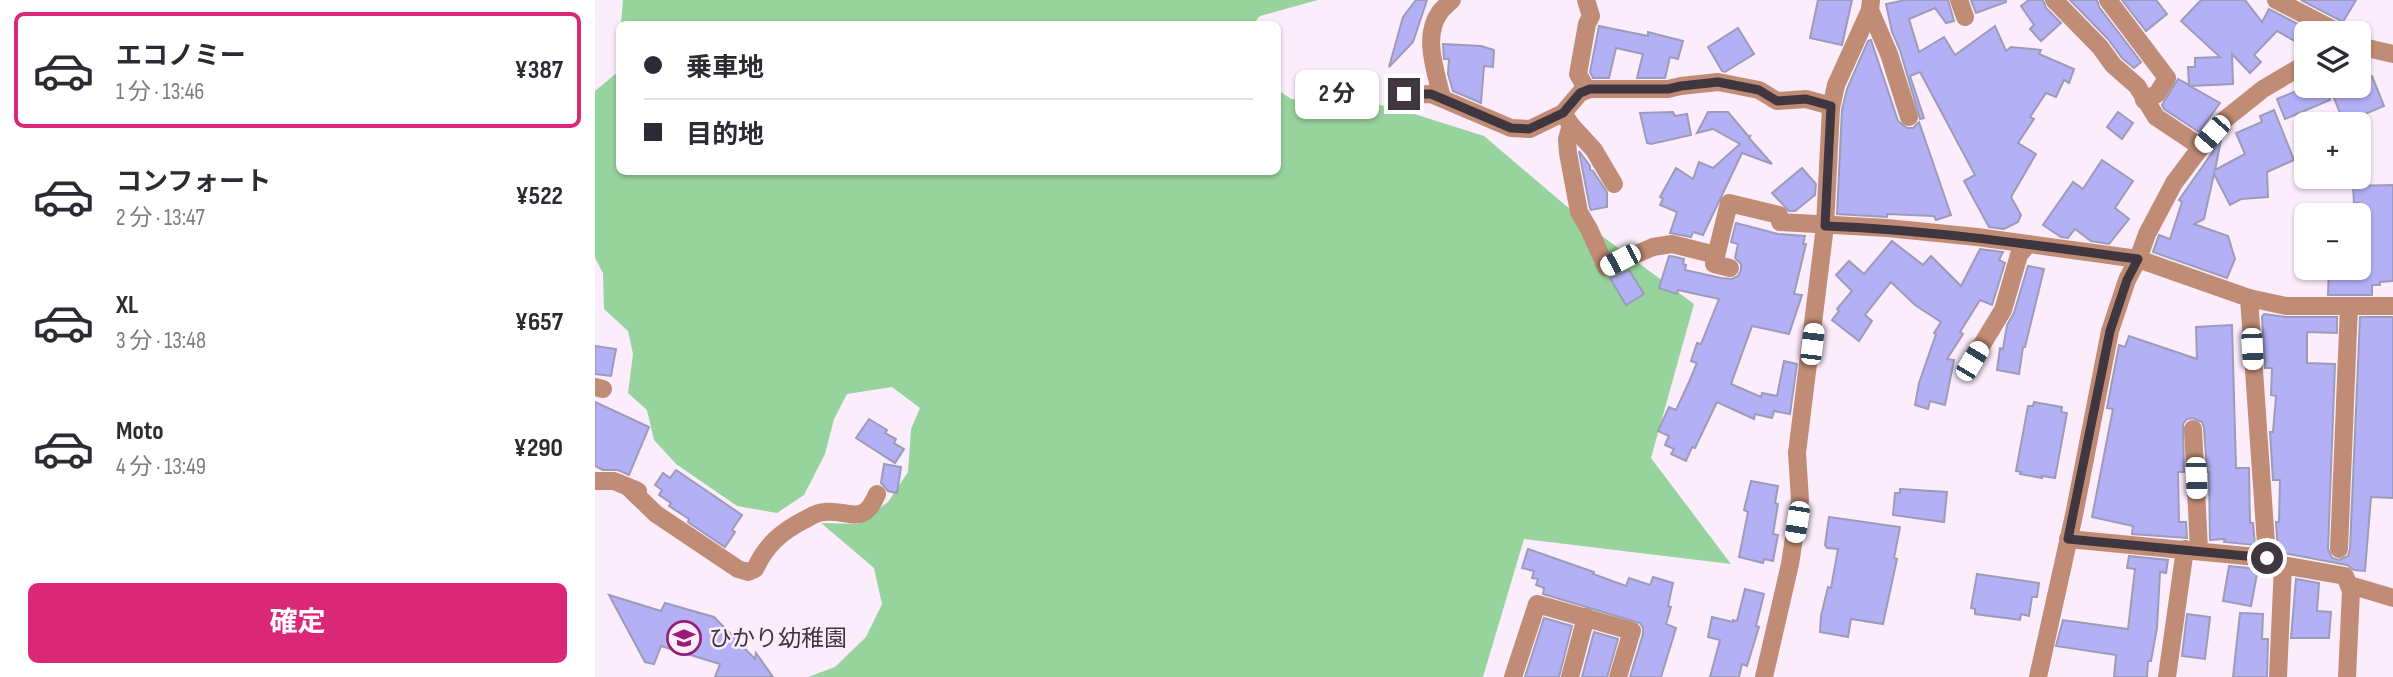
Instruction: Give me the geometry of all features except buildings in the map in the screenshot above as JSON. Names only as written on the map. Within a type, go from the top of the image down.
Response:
[{"type":"street","points":[[1442,98],[1431,46],[1440,11],[1452,0]]},
{"type":"street","points":[[1585,0],[1591,16],[1587,24],[1578,74],[1587,90]]},
{"type":"street","points":[[2054,0],[2113,65],[2137,86],[2156,117],[2201,147]]},
{"type":"street","points":[[2108,0],[2167,78],[2157,94],[2144,100]]},
{"type":"street","points":[[2276,0],[2317,21]]},
{"type":"street","points":[[1764,677],[1790,564],[1800,500],[1797,453],[1825,226],[1831,106],[1836,85],[1870,5]]},
{"type":"street","points":[[1870,5],[1909,117]]},
{"type":"street","points":[[2371,49],[2393,54]]},
{"type":"street","points":[[2038,677],[2110,331],[2127,280],[2173,183],[2201,147],[2223,121],[2263,89],[2294,71]]},
{"type":"street","points":[[1716,255],[1672,244],[1653,247],[1606,267],[1579,212],[1568,153],[1567,119],[1580,93],[1587,90],[1668,89],[1718,82],[1759,90],[1777,101],[1806,99],[1831,106]]},
{"type":"street","points":[[1404,94],[1431,94],[1511,128],[1529,129],[1567,119]]},
{"type":"street","points":[[1567,119],[1594,150],[1614,184]]},
{"type":"street","points":[[1730,268],[1714,264],[1729,202],[1779,215],[1780,222],[1887,228],[2138,259],[2249,298],[2286,306],[2393,306]]},
{"type":"street","points":[[1972,361],[2003,310],[2019,255],[2028,244]]},
{"type":"street","points":[[2249,298],[2275,561],[2278,677]]},
{"type":"street","points":[[2339,549],[2349,306]]},
{"type":"street","points":[[2167,677],[2192,549],[2193,429]]},
{"type":"street","points":[[595,481],[605,480],[645,494]]},
{"type":"street","points":[[628,487],[656,514],[739,569],[748,572],[755,569],[761,556],[784,531],[821,512],[839,512],[851,516],[861,514],[872,506],[877,494]]},
{"type":"street","points":[[2068,539],[2192,549],[2275,561],[2345,576],[2350,584],[2347,677]]},
{"type":"street","points":[[2350,584],[2393,598]]},
{"type":"street","points":[[1513,677],[1537,604],[1632,631],[1618,677]]},
{"type":"street","points":[[1570,677],[1586,617]]},
{"type":"green space","points":[[623,0],[1318,0],[1260,16],[1256,21],[621,21]]},
{"type":"green space","points":[[616,74],[616,175],[1281,175],[1281,92],[1291,99],[1389,106],[1484,136],[1598,233],[1694,304],[1651,458],[1731,564],[1524,539],[1483,677],[808,677],[835,667],[866,637],[882,604],[874,568],[821,523],[858,524],[888,502],[908,472],[911,429],[920,408],[892,387],[847,394],[834,419],[825,454],[804,495],[777,513],[737,506],[676,464],[654,440],[647,410],[628,393],[633,354],[628,331],[604,309],[603,273],[595,258],[595,91]]},
{"type":"place","name":"ひかり幼稚園","points":[[684,638]]},
{"type":"route","points":[[1404,94],[1431,94],[1511,128],[1529,129],[1563,113],[1580,93],[1590,89],[1668,89],[1718,82],[1759,90],[1777,101],[1816,100],[1831,106],[1825,226],[1887,228],[1977,237],[2138,259],[2127,280],[2110,331],[2068,539],[2267,558]]}]
